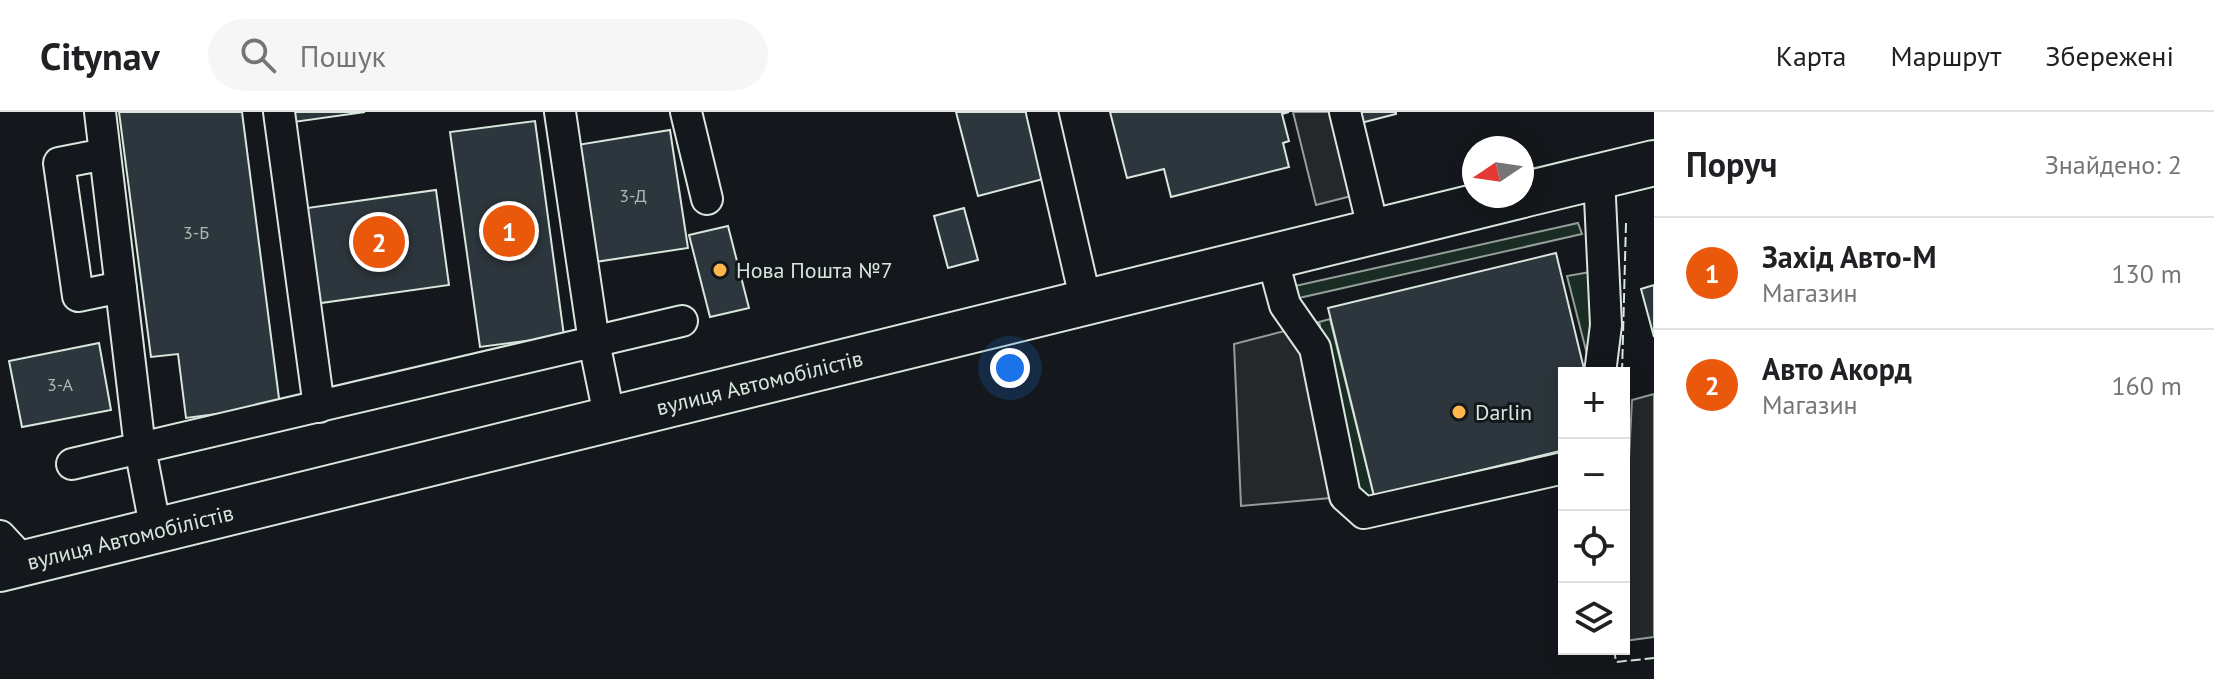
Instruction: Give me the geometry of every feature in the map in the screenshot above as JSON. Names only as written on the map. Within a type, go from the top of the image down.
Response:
[{"type":"highway","name":"вулиця Автомобілістів","points":[[1534,193],[1654,163]]},
{"type":"highway","name":"вулиця Автомобілістів","points":[[8,556],[156,531],[1472,208]]},
{"type":"lane","points":[[100,112],[140,448],[156,531]]},
{"type":"lane","points":[[279,112],[319,407]]},
{"type":"lane","points":[[560,112],[594,342],[610,420]]},
{"type":"lane","points":[[686,112],[707,199]]},
{"type":"lane","points":[[1042,112],[1086,302]]},
{"type":"lane","points":[[1345,112],[1374,232]]},
{"type":"lane","points":[[105,154],[59,163],[78,296],[121,287]]},
{"type":"lane","points":[[1599,177],[1606,325],[1601,367]]},
{"type":"lane","points":[[1272,257],[1285,305],[1315,348],[1345,496],[1364,513],[1558,469]]},
{"type":"lane","points":[[72,464],[682,321]]},
{"type":"green space","points":[[1578,223],[1582,234],[1290,300],[1286,288]]},
{"type":"green space","points":[[1596,271],[1590,366],[1567,276]]},
{"type":"green space","points":[[1330,319],[1374,496],[1352,496],[1319,322]]},
{"type":"shaded area","points":[[1293,112],[1348,112],[1367,192],[1316,205]]},
{"type":"shaded area","points":[[1319,322],[1352,496],[1241,506],[1234,344]]},
{"type":"shaded area","points":[[1654,394],[1654,637],[1630,640],[1630,439],[1632,400]]},
{"type":"building","points":[[119,112],[242,112],[280,406],[186,418],[178,354],[151,357]]},
{"type":"building","points":[[292,112],[365,112],[294,122]]},
{"type":"building","points":[[956,112],[1030,112],[1047,178],[978,196]]},
{"type":"building","points":[[1110,112],[1289,112],[1282,114],[1289,141],[1283,143],[1289,167],[1171,197],[1164,169],[1127,178]]},
{"type":"building","points":[[1345,112],[1396,112],[1396,114],[1349,126]]},
{"type":"building","points":[[535,121],[564,336],[480,347],[450,132]]},
{"type":"building","points":[[670,130],[688,248],[595,262],[577,145]]},
{"type":"building","points":[[436,190],[449,285],[314,304],[300,209]]},
{"type":"building","points":[[964,208],[978,260],[948,268],[934,216]]},
{"type":"building","points":[[728,226],[749,308],[710,317],[689,235]]},
{"type":"building","name":"Darlin","points":[[1556,253],[1584,367],[1558,367],[1558,451],[1374,496],[1328,308]]},
{"type":"building","points":[[1654,285],[1654,337],[1641,289]]},
{"type":"building","points":[[99,343],[111,410],[22,427],[9,361]]},
{"type":"fence","points":[[1622,367],[1626,223]]},
{"type":"fence","points":[[1615,655],[1616,662],[1654,658]]},
{"type":"place","name":"Захід Авто-М","points":[[509,231]]},
{"type":"place","name":"Авто Акорд","points":[[379,242]]},
{"type":"place","name":"Нова Пошта №7","points":[[720,270]]},
{"type":"place","name":"Darlin","points":[[1459,412]]}]
